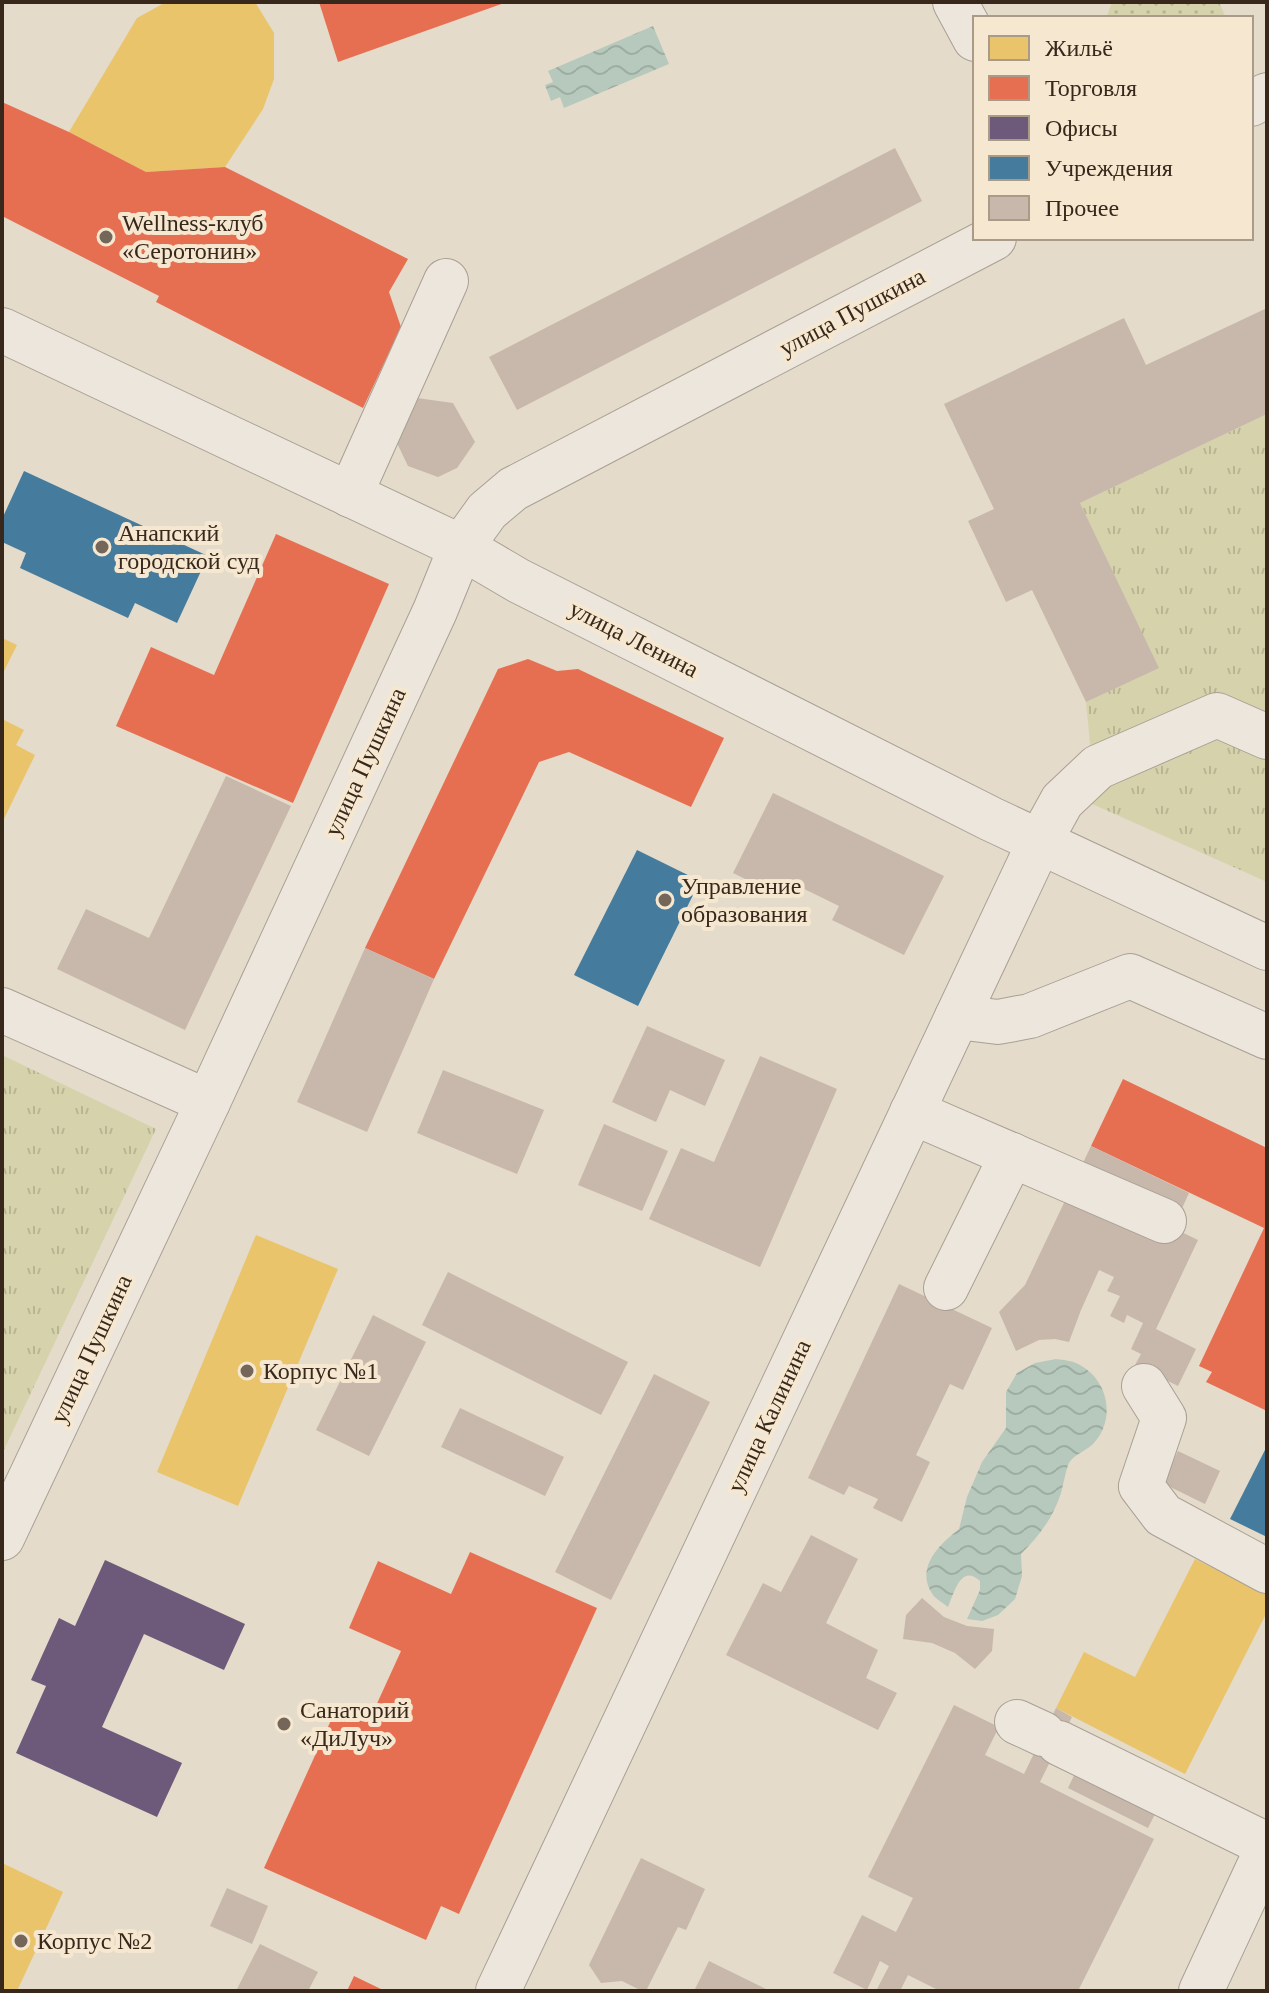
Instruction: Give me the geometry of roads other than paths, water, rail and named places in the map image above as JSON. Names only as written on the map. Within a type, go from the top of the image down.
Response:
[{"type":"street","points":[[955,2],[973,35]]},
{"type":"street","name":"улица Пушкина","points":[[2,1538],[208,1102],[435,611],[461,547],[487,511],[513,489],[990,240]]},
{"type":"street","points":[[350,495],[446,281]]},
{"type":"street","name":"улица Ленина","points":[[2,330],[461,547],[519,581],[991,819],[1267,948]]},
{"type":"street","name":"улица Калинина","points":[[498,1991],[1040,841],[1062,801],[1098,767],[1217,715],[1267,737]]},
{"type":"street","points":[[957,1017],[998,1022],[1030,1016],[1130,976],[1267,1037]]},
{"type":"street","points":[[2,1010],[208,1102]]},
{"type":"street","points":[[912,1112],[1164,1221]]},
{"type":"street","points":[[946,1288],[1012,1155]]},
{"type":"street","points":[[1144,1386],[1164,1418],[1141,1486],[1163,1515],[1267,1571]]},
{"type":"street","points":[[1040,1733],[1267,1847],[1201,1991]]},
{"type":"water","points":[[653,26],[669,64],[564,108],[560,97],[551,101],[545,85],[553,82],[548,71]]},
{"type":"water","points":[[1056,1359],[1078,1364],[1098,1381],[1106,1402],[1105,1424],[1093,1444],[1069,1463],[1050,1519],[1021,1554],[1022,1576],[1015,1599],[998,1615],[982,1621],[967,1619],[980,1590],[980,1581],[973,1576],[963,1578],[948,1607],[934,1596],[928,1585],[928,1566],[937,1549],[959,1529],[967,1497],[982,1462],[1006,1428],[1006,1392],[1017,1373],[1035,1363]]},
{"type":"place","name":"Wellness-клуб «Серотонин»","points":[[106,237]]},
{"type":"place","name":"Анапский городской суд","points":[[102,547]]},
{"type":"place","name":"Управление образования","points":[[665,900]]},
{"type":"place","name":"Корпус №1","points":[[247,1371]]},
{"type":"place","name":"Санаторий «ДиЛуч»","points":[[284,1724]]},
{"type":"place","name":"Корпус №2","points":[[21,1941]]}]
